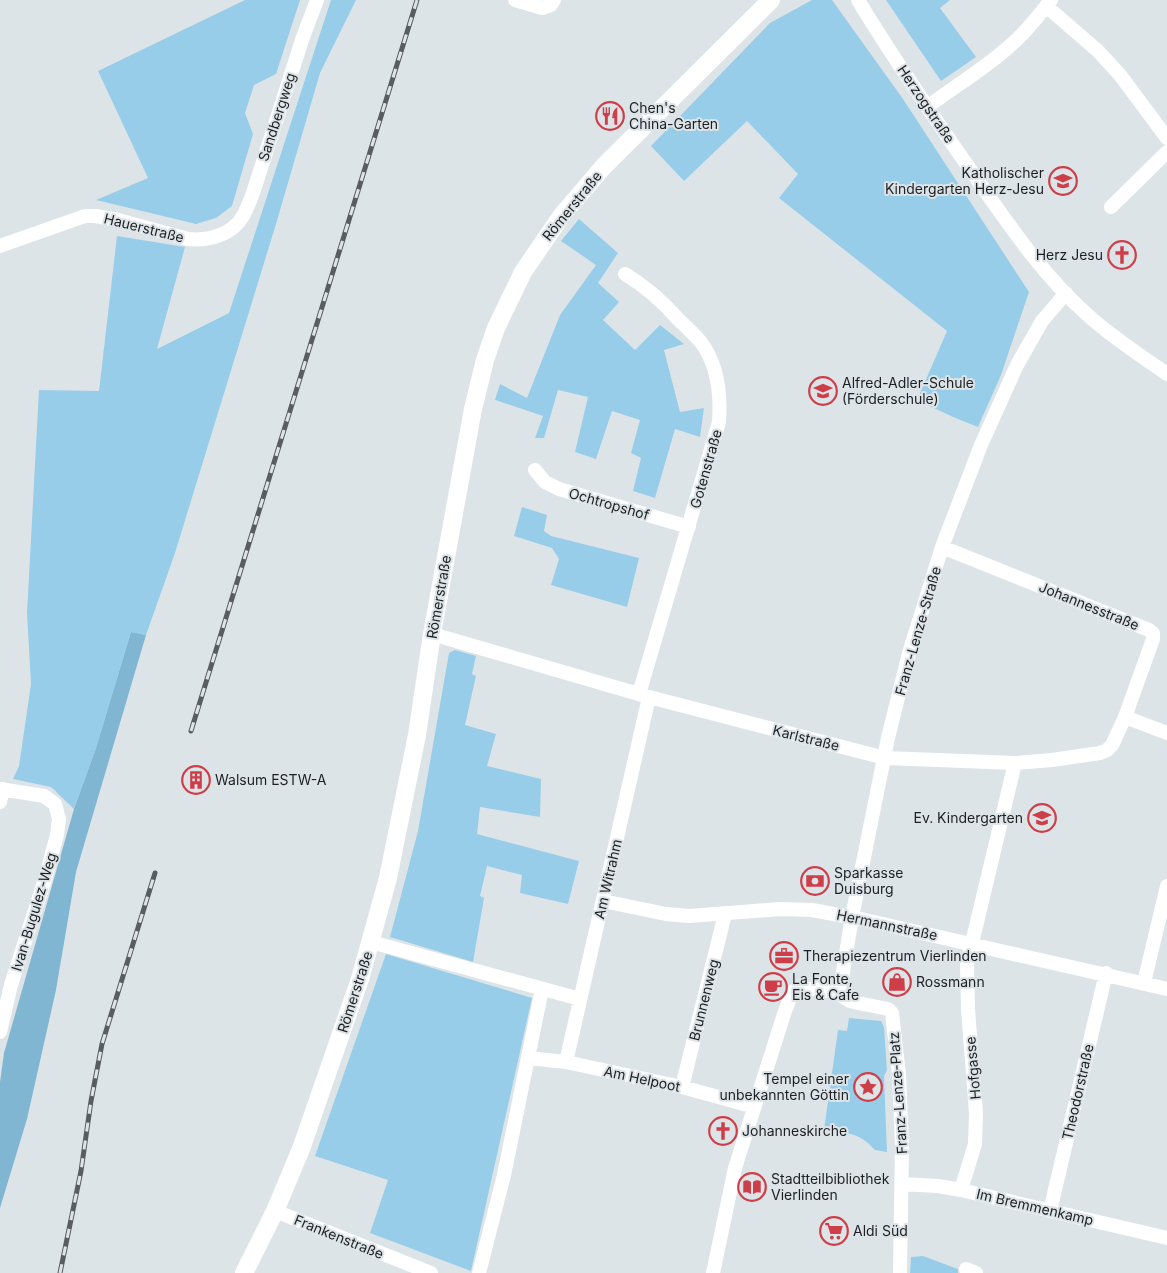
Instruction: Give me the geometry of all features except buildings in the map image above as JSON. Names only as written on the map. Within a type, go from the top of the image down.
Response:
[{"type":"main road","name":"Römerstraße","points":[[244,1273],[275,1211],[301,1149],[371,942],[395,848],[417,735],[432,634],[475,400],[485,360],[496,328],[522,272],[554,225],[604,166],[771,0]]},
{"type":"street","name":"Sandbergweg","points":[[231,230],[243,216],[252,194],[303,37],[317,0]]},
{"type":"street","points":[[515,0],[542,8],[551,5],[554,0]]},
{"type":"street","name":"Herzogstraße","points":[[858,0],[927,107],[1014,232],[1048,274],[1090,318],[1128,348],[1167,374]]},
{"type":"street","points":[[927,107],[988,64],[1012,44],[1049,3],[1120,75],[1167,138]]},
{"type":"street","points":[[1111,207],[1167,152]]},
{"type":"street","name":"Hauerstraße","points":[[0,246],[85,216],[103,216],[188,240],[213,238],[231,230]]},
{"type":"street","name":"Gotenstraße","points":[[625,274],[646,287],[701,342],[717,376],[720,400],[719,422],[644,695]]},
{"type":"street","name":"Franz-Lenze-Straße","points":[[837,993],[842,978],[852,917],[909,653],[942,547],[985,436],[1017,366],[1042,321],[1066,294]]},
{"type":"street","name":"Ochtropshof","points":[[535,470],[545,482],[559,489],[689,527]]},
{"type":"street","name":"Johannesstraße","points":[[942,547],[1149,630],[1153,634],[1153,639],[1125,717]]},
{"type":"street","name":"Karlstraße","points":[[432,634],[644,695],[885,758],[1015,763],[1100,753],[1112,745],[1125,717]]},
{"type":"street","name":"Am Witrahm","points":[[566,1062],[603,901],[644,695]]},
{"type":"street","points":[[1125,717],[1167,733]]},
{"type":"street","name":"Hofgasse","points":[[962,1190],[976,1136],[967,964],[1015,763]]},
{"type":"street","name":"Ivan-Bugulez-Weg","points":[[0,1032],[11,985],[57,835],[59,819],[55,804],[44,796],[1,793]]},
{"type":"street","points":[[1144,983],[1167,886]]},
{"type":"street","name":"Hermannstraße","points":[[603,901],[666,914],[689,916],[780,909],[812,910],[852,917],[1167,988]]},
{"type":"street","name":"Brunnenweg","points":[[682,1087],[725,914]]},
{"type":"street","points":[[371,942],[580,999]]},
{"type":"street","name":"Theodorstraße","points":[[1050,1211],[1106,974]]},
{"type":"street","name":"Franz-Lenze-Platz","points":[[713,1273],[735,1168],[785,1011],[794,990],[797,988],[837,993],[850,1001],[888,1009],[892,1013],[899,1074],[902,1184],[900,1273]]},
{"type":"street","points":[[479,1273],[504,1175],[542,989]]},
{"type":"street","name":"Am Helpoot","points":[[528,1058],[566,1062],[682,1087],[755,1107]]},
{"type":"street","name":"Im Bremmenkamp","points":[[902,1184],[938,1186],[962,1190],[1167,1238]]},
{"type":"street","name":"Frankenstraße","points":[[275,1211],[431,1273]]},
{"type":"shaded area","points":[[245,0],[300,0],[276,74],[254,85],[245,113],[253,134],[232,206],[216,218],[196,224],[96,200],[148,178],[98,71]]},
{"type":"shaded area","points":[[331,0],[356,0],[320,73],[276,224],[175,553],[146,635],[131,632],[96,748],[74,809],[51,787],[13,779],[19,766],[31,684],[27,613],[39,390],[99,391],[117,236],[185,247],[157,349],[229,313]]},
{"type":"shaded area","points":[[812,0],[832,0],[903,99],[1029,292],[1001,375],[978,427],[917,400],[947,331],[779,198],[798,174],[747,121],[684,181],[651,146],[770,23]]},
{"type":"shaded area","points":[[886,0],[950,0],[940,8],[976,57],[941,81]]},
{"type":"shaded area","points":[[579,219],[618,253],[598,283],[619,302],[603,320],[635,350],[660,325],[684,344],[664,350],[680,412],[704,408],[700,437],[675,429],[655,498],[633,491],[641,458],[631,453],[640,420],[612,411],[596,459],[575,452],[588,397],[558,390],[544,438],[535,438],[543,416],[495,400],[500,384],[527,398],[560,315],[596,265],[561,241]]},
{"type":"shaded area","points":[[522,507],[547,515],[544,531],[551,536],[639,558],[627,607],[551,585],[559,559],[552,548],[514,536]]},
{"type":"shaded area","points":[[131,632],[146,635],[76,872],[56,990],[27,1119],[0,1208],[0,1082],[4,1053],[74,809],[96,748]]},
{"type":"shaded area","points":[[455,650],[476,656],[472,674],[476,676],[465,725],[496,734],[487,766],[541,779],[540,817],[480,807],[477,834],[579,861],[568,904],[520,893],[522,875],[487,866],[480,896],[484,898],[473,962],[390,937],[418,831],[449,653]]},
{"type":"shaded area","points":[[386,954],[532,998],[471,1271],[370,1233],[388,1180],[315,1156]]},
{"type":"shaded area","points":[[849,1018],[881,1021],[884,1027],[887,1070],[884,1076],[887,1152],[875,1150],[858,1136],[824,1130],[838,1030],[847,1031]]},
{"type":"shaded area","points":[[923,1256],[958,1269],[958,1273],[910,1273],[911,1257]]},
{"type":"railway","points":[[191,731],[417,0]]},
{"type":"railway","points":[[60,1273],[81,1171],[91,1101],[102,1044],[155,873]]},
{"type":"place","name":"Chen's China-Garten","points":[[610,116]]},
{"type":"place","name":"Katholischer Kindergarten Herz-Jesu","points":[[1063,181]]},
{"type":"place","name":"Herz Jesu","points":[[1122,255]]},
{"type":"place","name":"Alfred-Adler-Schule (Förderschule)","points":[[823,391]]},
{"type":"place","name":"Walsum ESTW-A","points":[[196,780]]},
{"type":"place","name":"Ev. Kindergarten","points":[[1042,818]]},
{"type":"place","name":"Sparkasse Duisburg","points":[[815,881]]},
{"type":"place","name":"Therapiezentrum Vierlinden","points":[[784,956]]},
{"type":"place","name":"Rossmann","points":[[897,982]]},
{"type":"place","name":"La Fonte, Eis & Cafe","points":[[773,987]]},
{"type":"place","name":"Tempel einer unbekannten Göttin","points":[[868,1087]]},
{"type":"place","name":"Johanneskirche","points":[[723,1131]]},
{"type":"place","name":"Stadtteilbibliothek Vierlinden","points":[[752,1187]]},
{"type":"place","name":"Aldi Süd","points":[[834,1231]]}]
